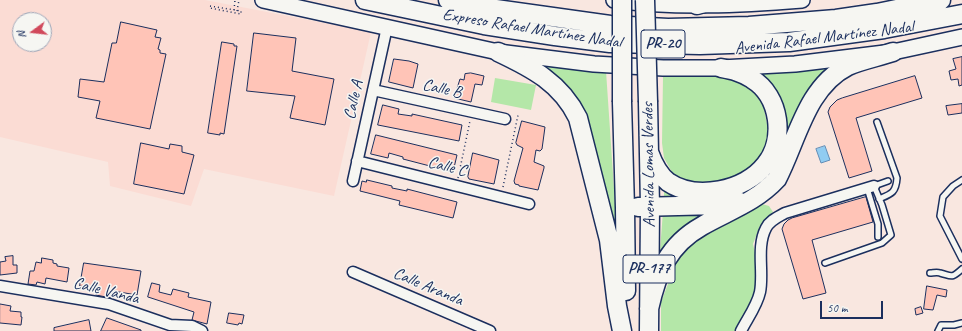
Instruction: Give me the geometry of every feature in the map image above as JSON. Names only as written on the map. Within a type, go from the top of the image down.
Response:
[{"type":"highway","name":"Expreso Rafael Martínez Nadal","points":[[365,0],[484,25],[610,43],[700,45],[789,42],[884,29],[962,14]]},
{"type":"highway","name":"Expreso Rafael Martínez Nadal","points":[[448,0],[482,7],[610,25],[675,28],[749,26],[836,19],[877,13],[941,0]]},
{"type":"highway","name":"Avenida Lomas Verdes","points":[[622,0],[622,102],[626,208],[626,331]]},
{"type":"highway","name":"Avenida Lomas Verdes","points":[[645,0],[650,207],[649,331]]},
{"type":"highway","points":[[696,4],[714,0]]},
{"type":"highway","points":[[498,52],[541,75],[553,84],[569,103],[578,118],[609,240],[617,306],[622,331]]},
{"type":"highway","points":[[649,308],[654,286],[662,267],[670,253],[680,241],[701,226],[760,195],[777,179],[809,107],[823,86],[848,66],[893,52]]},
{"type":"highway","points":[[649,152],[653,164],[668,182],[688,190],[702,191],[729,188],[750,179],[766,165],[771,156],[778,131],[773,104],[760,85],[751,78],[739,72],[720,68]]},
{"type":"highway","points":[[626,208],[718,205],[760,195]]},
{"type":"main road","name":"Avenida Rafael Martínez Nadal","points":[[263,0],[498,52],[594,64],[663,68],[720,68],[795,64],[893,52],[962,37]]},
{"type":"main road","points":[[614,0],[670,5],[696,4],[721,6],[802,0]]},
{"type":"street","name":"Calle A","points":[[353,181],[387,27]]},
{"type":"street","name":"Calle B","points":[[373,90],[505,118]]},
{"type":"street","name":"Calle C","points":[[357,161],[529,204]]},
{"type":"street","points":[[741,331],[759,298],[762,242],[766,227],[774,218],[785,213],[870,187]]},
{"type":"street","name":"Calle Aranda","points":[[354,272],[490,331]]},
{"type":"street","name":"Calle Vanda","points":[[0,286],[109,304],[170,325],[192,326],[202,331]]},
{"type":"lane","points":[[877,122],[897,178],[897,187],[891,194],[879,199]]},
{"type":"lane","points":[[962,180],[953,186],[943,197],[940,216],[962,259]]},
{"type":"lane","points":[[870,187],[888,181]]},
{"type":"lane","points":[[825,263],[882,243],[891,235],[879,199],[870,187]]},
{"type":"lane","points":[[870,187],[878,224],[878,238]]},
{"type":"lane","points":[[930,273],[940,273],[952,276],[962,269]]},
{"type":"lane","points":[[938,331],[941,326],[962,323]]},
{"type":"path","points":[[234,10],[236,0]]},
{"type":"path","points":[[237,11],[239,0]]},
{"type":"path","points":[[210,6],[234,10],[237,11],[241,12],[240,14],[210,8],[210,6]]},
{"type":"path","points":[[457,186],[472,111]]},
{"type":"path","points":[[501,197],[518,115]]},
{"type":"shaded area","points":[[0,0],[205,0],[371,32],[334,196],[204,169],[191,206],[110,186],[108,162],[0,137]]},
{"type":"green space","points":[[532,61],[606,71],[618,248],[597,161]]},
{"type":"green space","points":[[845,62],[772,178],[743,197],[664,202],[664,184],[728,194],[781,146],[755,72]]},
{"type":"green space","points":[[723,76],[740,81],[754,91],[763,104],[768,129],[765,151],[752,168],[737,179],[694,186],[673,174],[664,158],[662,143],[663,77]]},
{"type":"green space","points":[[495,78],[536,85],[531,110],[491,102]]},
{"type":"green space","points":[[762,204],[769,206],[773,212],[760,226],[753,244],[756,257],[757,279],[752,300],[737,331],[661,331],[661,302],[678,258],[689,242],[731,217]]},
{"type":"green space","points":[[730,207],[659,264],[663,211]]},
{"type":"water","points":[[825,146],[830,160],[821,163],[816,149]]},
{"type":"building","points":[[121,22],[157,30],[155,37],[161,38],[158,49],[160,50],[160,53],[166,54],[150,129],[96,118],[100,101],[78,97],[80,79],[104,82],[112,43],[116,43]]},
{"type":"building","points":[[254,33],[296,38],[292,71],[334,79],[325,125],[290,118],[295,96],[247,91]]},
{"type":"building","points":[[222,42],[237,46],[224,134],[220,133],[220,135],[208,133]]},
{"type":"building","points":[[962,57],[962,85],[959,86],[958,79],[951,80],[949,71],[956,69],[953,59]]},
{"type":"building","points":[[394,59],[418,64],[413,88],[389,82]]},
{"type":"building","points":[[471,73],[484,76],[482,85],[475,84],[471,102],[454,98],[460,79],[464,80],[465,74]]},
{"type":"building","points":[[915,76],[922,98],[856,118],[872,171],[849,178],[828,112],[830,107],[837,100],[842,98]]},
{"type":"building","points":[[962,104],[962,113],[948,115],[946,106]]},
{"type":"building","points":[[383,105],[399,109],[398,114],[412,116],[412,114],[462,125],[459,141],[378,125]]},
{"type":"building","points":[[522,121],[545,127],[542,149],[540,151],[536,150],[534,162],[544,166],[538,190],[519,186],[515,184],[514,181],[523,148],[516,143]]},
{"type":"building","points":[[376,135],[457,155],[453,172],[403,159],[403,157],[389,153],[388,158],[371,154]]},
{"type":"building","points":[[141,143],[169,149],[170,144],[182,146],[182,152],[194,155],[184,194],[134,184]]},
{"type":"building","points":[[473,153],[499,160],[494,184],[469,179],[468,177]]},
{"type":"building","points":[[367,180],[392,186],[392,188],[407,191],[407,189],[457,202],[453,218],[399,205],[400,201],[360,191],[362,181],[366,182]]},
{"type":"building","points":[[866,197],[873,222],[812,240],[826,293],[803,299],[782,229],[784,224],[792,218]]},
{"type":"building","points":[[13,256],[13,265],[17,265],[17,273],[0,275],[0,262],[6,261],[5,257]]},
{"type":"building","points":[[42,258],[53,260],[53,263],[57,264],[57,266],[69,268],[67,282],[46,278],[45,284],[37,282],[36,285],[28,284],[30,271],[34,271],[36,262],[41,263]]},
{"type":"building","points":[[84,263],[141,271],[137,295],[113,291],[111,298],[96,295],[98,290],[80,286]]},
{"type":"building","points":[[152,283],[160,285],[159,292],[171,295],[173,289],[189,293],[188,297],[211,302],[207,324],[192,320],[194,312],[148,297]]},
{"type":"building","points":[[927,286],[947,290],[946,297],[937,295],[933,310],[924,309]]},
{"type":"building","points":[[0,304],[11,306],[10,311],[21,312],[21,325],[0,323]]},
{"type":"building","points":[[921,307],[923,313],[916,315],[915,309]]},
{"type":"building","points":[[229,313],[244,315],[242,324],[239,323],[238,325],[227,323]]},
{"type":"building","points":[[107,318],[141,330],[141,331],[101,331]]},
{"type":"building","points":[[89,320],[91,331],[54,331],[54,328]]}]
